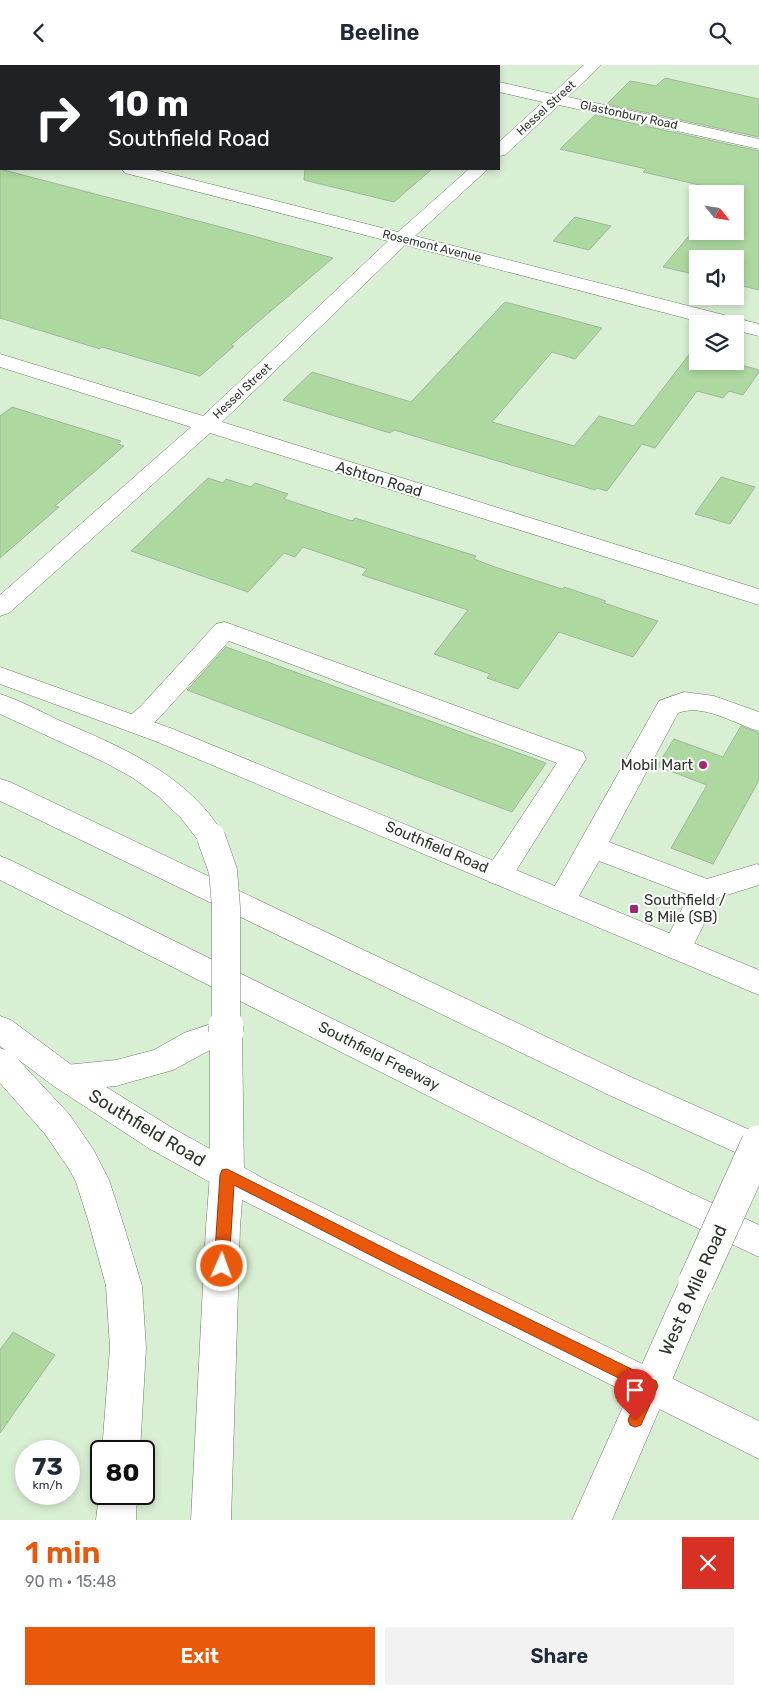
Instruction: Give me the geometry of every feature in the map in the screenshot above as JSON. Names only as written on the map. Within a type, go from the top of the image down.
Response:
[{"type":"main road","name":"Hessel Street","points":[[500,150],[593,65]]},
{"type":"main road","name":"Glastonbury Road","points":[[500,87],[759,144]]},
{"type":"main road","name":"Rosemont Avenue","points":[[136,170],[699,315]]},
{"type":"main road","name":"Hessel Street","points":[[0,608],[206,425],[402,239],[478,170]]},
{"type":"main road","name":"Rosemont Avenue","points":[[744,326],[759,330]]},
{"type":"main road","name":"Ashton Road","points":[[0,361],[759,597]]},
{"type":"main road","points":[[136,724],[225,630],[573,759],[499,874]]},
{"type":"main road","name":"Southfield Road","points":[[0,675],[136,724],[759,983]]},
{"type":"main road","points":[[562,901],[668,707],[684,701],[714,705],[759,722]]},
{"type":"main road","points":[[0,703],[116,755],[150,776],[180,799],[197,816],[211,837],[223,871],[226,907],[227,1175],[223,1227],[212,1520]]},
{"type":"main road","points":[[0,789],[611,1082],[759,1149]]},
{"type":"main road","points":[[592,847],[706,890],[758,874]]},
{"type":"main road","name":"Southfield Freeway","points":[[0,867],[589,1161],[759,1242]]},
{"type":"main road","points":[[677,948],[706,890]]},
{"type":"main road","name":"Southfield Road","points":[[0,1029],[66,1078],[162,1139],[227,1175],[759,1441]]},
{"type":"main road","points":[[66,1078],[116,1073],[162,1061],[195,1042],[226,1032]]},
{"type":"main road","points":[[0,1061],[58,1124],[81,1159],[92,1180],[106,1223],[124,1286],[128,1348],[122,1440]]},
{"type":"main road","name":"West 8 Mile Road","points":[[592,1520],[759,1143]]},
{"type":"main road","points":[[116,1520],[117,1505]]},
{"type":"building","points":[[665,78],[759,99],[759,137],[607,104],[630,81],[656,86]]},
{"type":"building","points":[[595,115],[759,151],[759,290],[744,286],[744,250],[689,250],[689,273],[663,267],[689,236],[689,240],[744,240],[744,185],[700,185],[643,172],[646,169],[560,149]]},
{"type":"building","points":[[0,170],[333,258],[231,345],[234,346],[200,376],[102,347],[100,349],[0,318]]},
{"type":"building","points":[[305,170],[431,170],[394,202],[304,180]]},
{"type":"building","points":[[575,217],[611,226],[589,250],[553,241]]},
{"type":"building","points":[[505,302],[602,328],[575,359],[552,352],[492,422],[574,446],[599,416],[634,426],[689,355],[689,370],[744,370],[744,366],[759,370],[743,395],[729,391],[723,398],[697,391],[655,448],[642,444],[607,491],[597,488],[595,490],[394,430],[390,433],[283,400],[312,372],[411,402]]},
{"type":"building","points":[[12,407],[121,441],[118,444],[124,446],[55,506],[59,507],[0,558],[0,416]]},
{"type":"building","points":[[721,477],[755,487],[730,524],[695,514]]},
{"type":"building","points":[[208,478],[223,483],[226,479],[251,487],[255,483],[288,494],[284,499],[352,521],[355,518],[476,556],[474,559],[495,567],[562,589],[564,587],[658,621],[633,657],[559,632],[518,689],[487,678],[490,674],[434,654],[468,610],[362,575],[367,569],[303,547],[295,557],[284,553],[248,592],[131,551]]},
{"type":"building","points":[[226,647],[546,763],[512,812],[187,690]]},
{"type":"building","points":[[741,726],[759,733],[759,780],[713,864],[671,848],[707,785],[657,766],[674,739],[723,757]]},
{"type":"building","points":[[13,1332],[55,1355],[0,1433],[0,1350]]},
{"type":"place","name":"Mobil Mart","points":[[703,765]]},
{"type":"place","name":"Southfield / 8 Mile (SB)","points":[[634,909]]},
{"type":"route","points":[[222,1266],[227,1175],[393,1260],[650,1386],[635,1420]]}]
